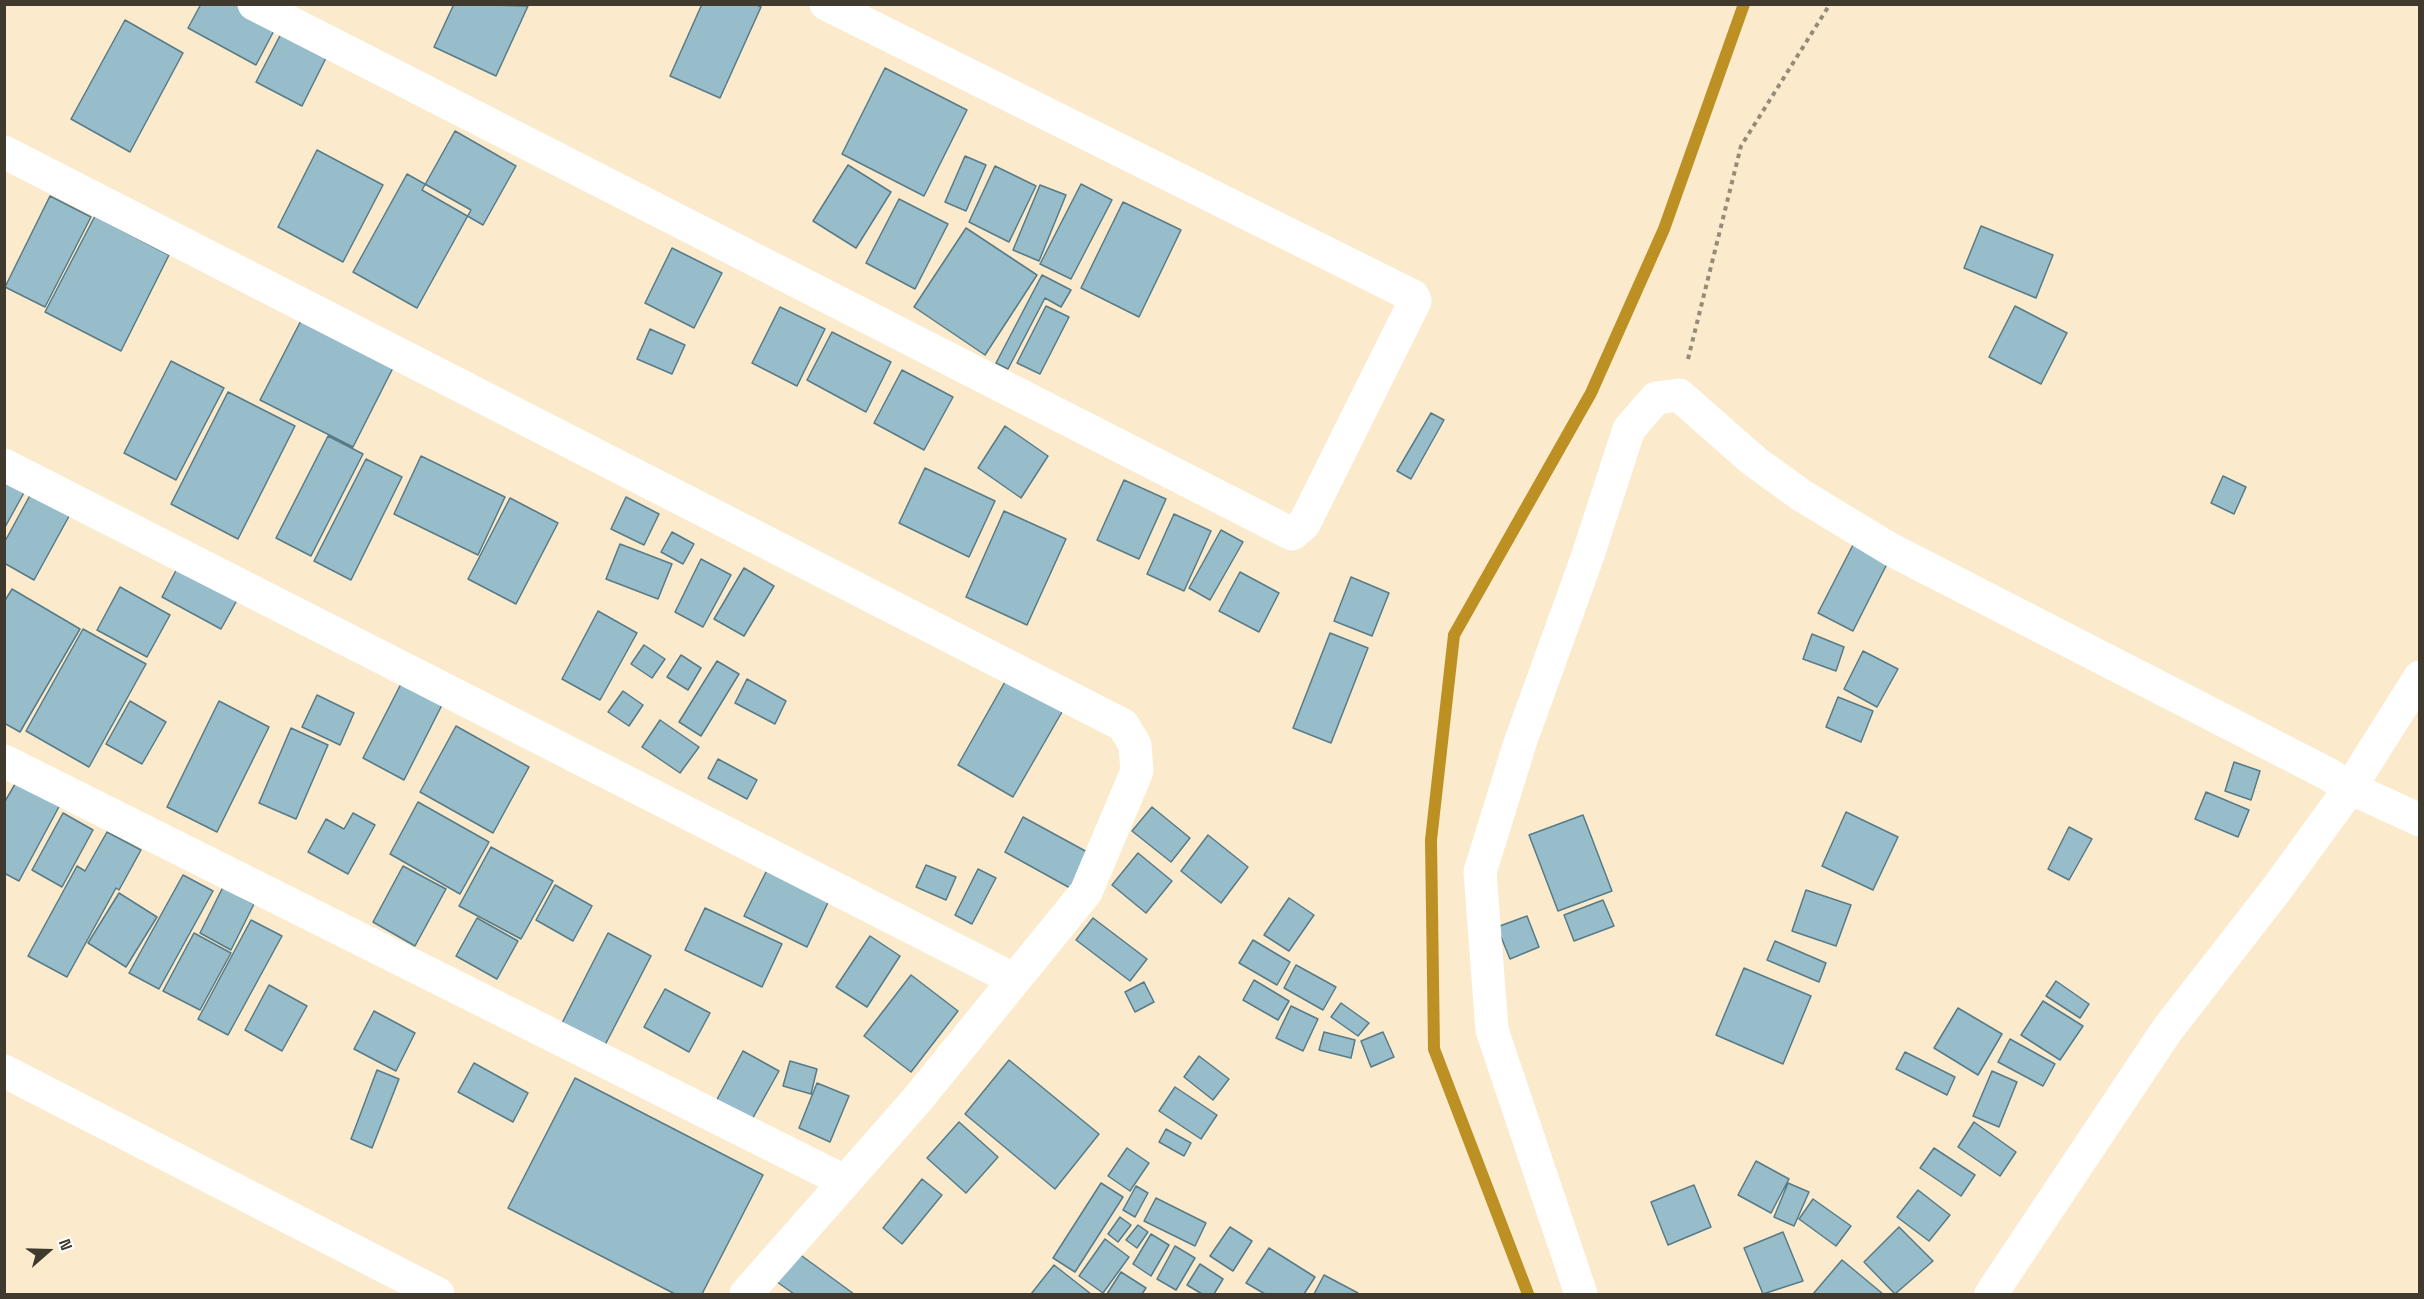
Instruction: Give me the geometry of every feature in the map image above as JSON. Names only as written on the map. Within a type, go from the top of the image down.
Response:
[{"type":"street","points":[[255,4],[1292,534],[1304,524],[1415,301],[1413,296],[826,4]]},
{"type":"street","points":[[5,153],[1123,725],[1135,745],[1137,771],[1086,892],[916,1101],[746,1294]]},
{"type":"street","points":[[1581,1294],[1492,1030],[1480,872],[1520,743],[1587,558],[1629,429],[1656,398],[1679,395],[1763,468],[1801,495],[1880,543],[2328,774],[2350,788],[2420,820]]},
{"type":"street","points":[[4,465],[1013,979]]},
{"type":"street","points":[[1991,1294],[2167,1030],[2276,890],[2350,788],[2420,677]]},
{"type":"street","points":[[4,761],[844,1181]]},
{"type":"street","points":[[4,1071],[438,1294]]},
{"type":"path","points":[[1679,395],[1741,146],[1830,4]]},
{"type":"building","points":[[201,4],[244,4],[278,23],[256,65],[188,28]]},
{"type":"building","points":[[454,4],[528,6],[496,76],[434,47]]},
{"type":"building","points":[[702,4],[755,4],[761,7],[720,98],[670,76]]},
{"type":"building","points":[[125,20],[183,53],[130,152],[71,119]]},
{"type":"building","points":[[285,26],[330,50],[302,106],[256,82]]},
{"type":"building","points":[[885,68],[967,110],[924,196],[842,154]]},
{"type":"building","points":[[455,131],[516,166],[483,225],[422,190]]},
{"type":"building","points":[[317,150],[383,185],[343,262],[278,227]]},
{"type":"building","points":[[965,156],[986,165],[966,211],[945,202]]},
{"type":"building","points":[[848,165],[891,192],[856,248],[813,221]]},
{"type":"building","points":[[995,166],[1036,186],[1009,242],[969,222]]},
{"type":"building","points":[[407,174],[471,210],[417,308],[353,272]]},
{"type":"building","points":[[1081,184],[1112,200],[1071,279],[1040,264]]},
{"type":"building","points":[[1040,185],[1066,195],[1039,261],[1013,250]]},
{"type":"building","points":[[50,196],[91,217],[45,307],[5,287]]},
{"type":"building","points":[[899,199],[948,224],[915,289],[866,263]]},
{"type":"building","points":[[1123,202],[1181,230],[1139,317],[1081,288]]},
{"type":"building","points":[[95,216],[169,255],[121,351],[45,312]]},
{"type":"building","points":[[1981,226],[2053,255],[2036,298],[1964,268]]},
{"type":"building","points":[[966,228],[1037,275],[985,355],[914,307]]},
{"type":"building","points":[[672,248],[722,273],[694,328],[645,303]]},
{"type":"building","points":[[1042,275],[1071,290],[1061,307],[1045,298],[1008,369],[996,363]]},
{"type":"building","points":[[1046,306],[1069,317],[1040,374],[1017,363]]},
{"type":"building","points":[[2015,306],[2067,333],[2041,384],[1989,357]]},
{"type":"building","points":[[780,307],[825,329],[797,386],[752,363]]},
{"type":"building","points":[[307,309],[399,356],[353,447],[260,400]]},
{"type":"building","points":[[650,329],[685,345],[672,374],[637,359]]},
{"type":"building","points":[[832,332],[891,362],[866,412],[807,380]]},
{"type":"building","points":[[171,361],[224,388],[176,480],[124,453]]},
{"type":"building","points":[[902,370],[953,397],[924,450],[874,423]]},
{"type":"building","points":[[228,392],[295,426],[238,539],[171,504]]},
{"type":"building","points":[[1431,413],[1444,420],[1411,479],[1397,471]]},
{"type":"building","points":[[1005,426],[1048,456],[1021,498],[978,468]]},
{"type":"building","points":[[328,436],[363,454],[311,556],[276,538]]},
{"type":"building","points":[[421,456],[505,497],[478,555],[394,514]]},
{"type":"building","points":[[366,459],[402,477],[351,580],[314,561]]},
{"type":"building","points":[[925,468],[995,501],[969,557],[899,523]]},
{"type":"building","points":[[2223,476],[2246,487],[2234,514],[2211,503]]},
{"type":"building","points":[[4,477],[26,489],[4,529]]},
{"type":"building","points":[[1124,480],[1166,499],[1139,559],[1097,540]]},
{"type":"building","points":[[34,488],[73,509],[34,580],[4,563],[4,543]]},
{"type":"building","points":[[626,497],[659,514],[644,545],[611,529]]},
{"type":"building","points":[[510,498],[558,523],[516,604],[468,579]]},
{"type":"building","points":[[1004,511],[1066,539],[1027,625],[966,597]]},
{"type":"building","points":[[1174,514],[1211,531],[1184,591],[1147,574]]},
{"type":"building","points":[[1221,530],[1243,542],[1210,600],[1189,588]]},
{"type":"building","points":[[672,532],[694,544],[683,564],[661,552]]},
{"type":"building","points":[[1854,543],[1889,560],[1853,631],[1818,613]]},
{"type":"building","points":[[620,544],[672,564],[658,599],[606,579]]},
{"type":"building","points":[[701,559],[731,575],[703,627],[675,612]]},
{"type":"building","points":[[181,561],[241,593],[221,629],[162,597]]},
{"type":"building","points":[[744,568],[774,586],[744,636],[714,619]]},
{"type":"building","points":[[1240,572],[1279,593],[1259,632],[1219,611]]},
{"type":"building","points":[[1351,577],[1389,593],[1372,636],[1334,621]]},
{"type":"building","points":[[120,587],[170,615],[147,657],[97,630]]},
{"type":"building","points":[[12,589],[80,629],[20,732],[4,723],[4,602]]},
{"type":"building","points":[[598,611],[637,633],[600,700],[562,679]]},
{"type":"building","points":[[83,629],[146,664],[89,767],[26,731]]},
{"type":"building","points":[[1330,633],[1368,648],[1331,743],[1293,728]]},
{"type":"building","points":[[1812,634],[1844,647],[1836,671],[1803,659]]},
{"type":"building","points":[[644,645],[665,659],[652,678],[631,664]]},
{"type":"building","points":[[1863,651],[1898,669],[1877,707],[1844,689]]},
{"type":"building","points":[[681,655],[701,668],[688,690],[667,677]]},
{"type":"building","points":[[717,661],[739,674],[701,736],[679,722]]},
{"type":"building","points":[[1010,673],[1066,705],[1013,797],[958,765]]},
{"type":"building","points":[[404,678],[445,699],[404,780],[363,758]]},
{"type":"building","points":[[747,679],[786,701],[775,724],[735,703]]},
{"type":"building","points":[[623,691],[643,705],[629,726],[608,712]]},
{"type":"building","points":[[317,695],[354,713],[340,745],[302,727]]},
{"type":"building","points":[[1838,697],[1873,711],[1861,742],[1826,727]]},
{"type":"building","points":[[130,701],[166,722],[142,764],[106,744]]},
{"type":"building","points":[[219,701],[269,727],[217,832],[167,807]]},
{"type":"building","points":[[660,720],[699,747],[680,773],[642,747]]},
{"type":"building","points":[[456,726],[529,767],[493,833],[420,792]]},
{"type":"building","points":[[291,728],[328,745],[296,819],[259,803]]},
{"type":"building","points":[[718,759],[757,780],[747,799],[708,778]]},
{"type":"building","points":[[2234,762],[2260,771],[2251,800],[2225,791]]},
{"type":"building","points":[[18,779],[61,803],[19,881],[4,873],[4,803]]},
{"type":"building","points":[[2206,792],[2249,810],[2238,837],[2195,819]]},
{"type":"building","points":[[418,802],[489,842],[460,894],[390,854]]},
{"type":"building","points":[[1152,807],[1190,838],[1171,862],[1132,831]]},
{"type":"building","points":[[1846,812],[1898,837],[1873,890],[1822,866]]},
{"type":"building","points":[[63,813],[93,830],[62,887],[32,870]]},
{"type":"building","points":[[353,813],[375,825],[348,874],[308,852],[326,819],[344,829]]},
{"type":"building","points":[[1583,815],[1612,891],[1558,911],[1529,835]]},
{"type":"building","points":[[1023,817],[1089,853],[1070,888],[1005,852]]},
{"type":"building","points":[[2069,827],[2092,839],[2069,880],[2048,869]]},
{"type":"building","points":[[107,832],[141,850],[119,890],[116,888],[67,977],[28,956],[77,866],[85,871]]},
{"type":"building","points":[[1208,835],[1248,867],[1221,903],[1181,871]]},
{"type":"building","points":[[491,847],[553,881],[521,939],[459,906]]},
{"type":"building","points":[[1138,853],[1172,881],[1146,913],[1112,885]]},
{"type":"building","points":[[771,862],[833,892],[807,947],[744,916]]},
{"type":"building","points":[[926,865],[956,877],[946,900],[916,887]]},
{"type":"building","points":[[403,866],[446,889],[415,946],[373,922]]},
{"type":"building","points":[[978,869],[996,878],[972,924],[955,915]]},
{"type":"building","points":[[183,875],[213,891],[159,989],[129,973]]},
{"type":"building","points":[[555,885],[592,906],[573,941],[536,920]]},
{"type":"building","points":[[223,887],[254,904],[231,950],[200,933]]},
{"type":"building","points":[[1806,890],[1851,905],[1836,946],[1792,931]]},
{"type":"building","points":[[119,893],[157,917],[126,967],[88,943]]},
{"type":"building","points":[[1289,898],[1314,915],[1289,951],[1264,935]]},
{"type":"building","points":[[1603,900],[1614,926],[1574,941],[1564,915]]},
{"type":"building","points":[[705,908],[782,944],[762,987],[685,950]]},
{"type":"building","points":[[1527,916],[1539,947],[1510,959],[1497,927]]},
{"type":"building","points":[[477,918],[518,941],[497,979],[456,956]]},
{"type":"building","points":[[1093,918],[1147,959],[1130,981],[1076,940]]},
{"type":"building","points":[[251,920],[282,936],[228,1035],[198,1019]]},
{"type":"building","points":[[194,933],[231,953],[200,1010],[163,991]]},
{"type":"building","points":[[608,933],[651,956],[605,1045],[562,1023]]},
{"type":"building","points":[[870,936],[900,956],[867,1007],[836,987]]},
{"type":"building","points":[[1253,940],[1290,962],[1277,985],[1239,963]]},
{"type":"building","points":[[1775,941],[1826,963],[1819,982],[1767,960]]},
{"type":"building","points":[[1296,965],[1336,987],[1323,1010],[1284,988]]},
{"type":"building","points":[[1744,968],[1811,996],[1783,1064],[1716,1035]]},
{"type":"building","points":[[911,975],[958,1011],[911,1072],[864,1036]]},
{"type":"building","points":[[1254,980],[1289,1001],[1278,1020],[1243,1000]]},
{"type":"building","points":[[2056,981],[2089,1004],[2080,1018],[2046,996]]},
{"type":"building","points":[[1144,982],[1154,1002],[1135,1012],[1125,992]]},
{"type":"building","points":[[269,985],[307,1006],[282,1051],[245,1030]]},
{"type":"building","points":[[665,989],[710,1013],[689,1052],[644,1027]]},
{"type":"building","points":[[2043,1001],[2083,1026],[2060,1060],[2021,1035]]},
{"type":"building","points":[[1341,1003],[1369,1023],[1358,1036],[1331,1017]]},
{"type":"building","points":[[1291,1006],[1318,1019],[1303,1051],[1276,1038]]},
{"type":"building","points":[[1958,1008],[2002,1034],[1978,1075],[1934,1048]]},
{"type":"building","points":[[374,1011],[415,1033],[396,1071],[354,1049]]},
{"type":"building","points":[[1324,1032],[1355,1040],[1351,1058],[1319,1050]]},
{"type":"building","points":[[1383,1032],[1394,1057],[1371,1067],[1361,1041]]},
{"type":"building","points":[[2010,1039],[2055,1064],[2043,1086],[1998,1062]]},
{"type":"building","points":[[743,1051],[779,1071],[750,1123],[715,1103]]},
{"type":"building","points":[[1905,1052],[1955,1077],[1947,1095],[1896,1069]]},
{"type":"building","points":[[1199,1056],[1229,1079],[1213,1100],[1184,1077]]},
{"type":"building","points":[[1009,1060],[1099,1134],[1055,1189],[965,1114]]},
{"type":"building","points":[[790,1061],[817,1069],[811,1094],[783,1086]]},
{"type":"building","points":[[474,1063],[528,1093],[513,1122],[458,1092]]},
{"type":"building","points":[[377,1070],[399,1079],[372,1148],[351,1139]]},
{"type":"building","points":[[1992,1071],[2017,1082],[1999,1127],[1973,1116]]},
{"type":"building","points":[[575,1078],[763,1175],[702,1294],[675,1294],[508,1208]]},
{"type":"building","points":[[817,1083],[849,1096],[830,1142],[799,1128]]},
{"type":"building","points":[[1175,1087],[1217,1115],[1201,1139],[1159,1111]]},
{"type":"building","points":[[959,1122],[998,1157],[966,1193],[927,1158]]},
{"type":"building","points":[[1974,1122],[2016,1152],[2000,1176],[1958,1147]]},
{"type":"building","points":[[1166,1129],[1191,1143],[1184,1156],[1159,1142]]},
{"type":"building","points":[[1127,1148],[1149,1163],[1130,1191],[1108,1176]]},
{"type":"building","points":[[1934,1148],[1975,1175],[1961,1196],[1920,1168]]},
{"type":"building","points":[[1756,1161],[1789,1179],[1771,1213],[1738,1195]]},
{"type":"building","points":[[922,1179],[942,1195],[902,1244],[883,1228]]},
{"type":"building","points":[[1101,1183],[1123,1197],[1075,1272],[1053,1258]]},
{"type":"building","points":[[1788,1183],[1809,1192],[1794,1226],[1774,1217]]},
{"type":"building","points":[[1694,1185],[1711,1227],[1668,1245],[1651,1202]]},
{"type":"building","points":[[1136,1186],[1148,1193],[1135,1217],[1123,1210]]},
{"type":"building","points":[[1918,1190],[1950,1215],[1929,1241],[1897,1217]]},
{"type":"building","points":[[1156,1198],[1206,1223],[1195,1246],[1144,1221]]},
{"type":"building","points":[[1813,1199],[1851,1226],[1836,1246],[1799,1219]]},
{"type":"building","points":[[1120,1217],[1131,1225],[1118,1242],[1108,1234]]},
{"type":"building","points":[[1138,1225],[1148,1232],[1137,1248],[1126,1240]]},
{"type":"building","points":[[1230,1227],[1252,1241],[1233,1271],[1210,1256]]},
{"type":"building","points":[[1899,1227],[1933,1261],[1895,1294],[1864,1262]]},
{"type":"building","points":[[1783,1232],[1803,1281],[1763,1294],[1744,1248]]},
{"type":"building","points":[[1151,1234],[1169,1245],[1151,1276],[1133,1264]]},
{"type":"building","points":[[1105,1239],[1129,1257],[1103,1293],[1079,1276]]},
{"type":"building","points":[[1175,1246],[1195,1258],[1176,1290],[1157,1279]]},
{"type":"building","points":[[791,1248],[854,1294],[794,1294],[770,1277]]},
{"type":"building","points":[[1269,1248],[1315,1277],[1304,1294],[1265,1294],[1246,1283]]},
{"type":"building","points":[[1842,1260],[1883,1294],[1813,1294]]},
{"type":"building","points":[[1200,1264],[1223,1279],[1214,1294],[1202,1294],[1187,1285]]},
{"type":"building","points":[[1054,1265],[1091,1294],[1031,1294]]},
{"type":"building","points":[[1121,1272],[1146,1288],[1142,1294],[1107,1294]]},
{"type":"building","points":[[1324,1275],[1358,1293],[1314,1294]]},
{"type":"waterway","points":[[1528,1294],[1434,1049],[1431,840],[1454,635],[1591,393],[1664,229],[1744,4]]}]
